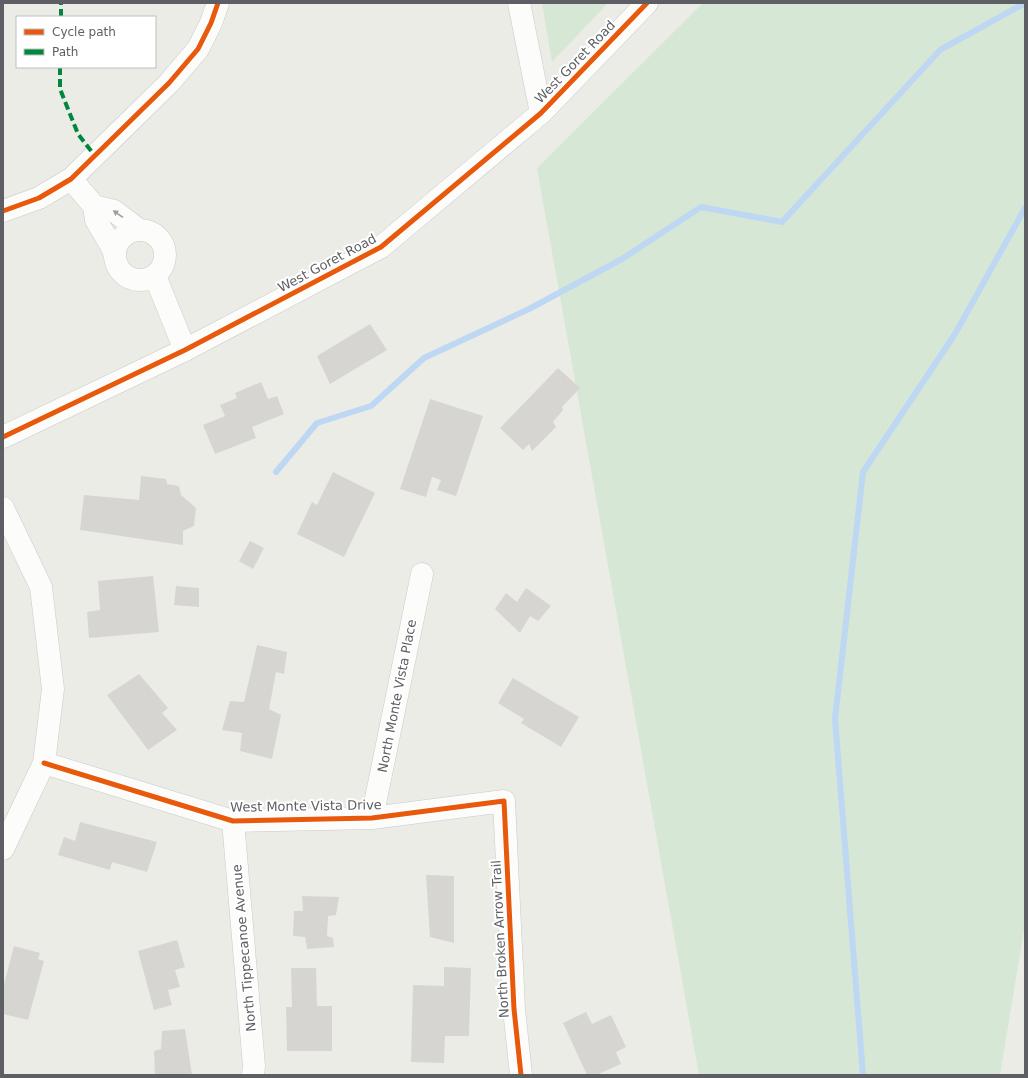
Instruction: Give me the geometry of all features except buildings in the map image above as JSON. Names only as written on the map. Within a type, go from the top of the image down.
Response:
[{"type":"street","points":[[3,211],[39,198],[71,179],[169,83],[198,49],[211,23],[218,3]]},
{"type":"street","points":[[519,3],[541,113]]},
{"type":"street","name":"West Goret Road","points":[[3,437],[185,350],[381,248],[541,113],[647,3]]},
{"type":"street","points":[[71,179],[94,206],[96,220],[113,249],[115,257],[119,269],[128,277],[143,281],[155,276],[164,264],[166,252],[162,242],[154,234],[139,230],[133,231],[122,238],[118,245],[115,257]]},
{"type":"street","points":[[94,206],[114,211],[139,230]]},
{"type":"street","points":[[155,276],[185,350]]},
{"type":"street","points":[[3,508],[41,588],[53,689],[44,763],[3,849]]},
{"type":"street","name":"North Monte Vista Place","points":[[372,818],[422,574]]},
{"type":"street","name":"West Monte Vista Drive","points":[[44,763],[233,821],[372,818],[504,801]]},
{"type":"street","name":"North Broken Arrow Trail","points":[[504,801],[514,1009],[521,1075]]},
{"type":"street","name":"North Tippecanoe Avenue","points":[[233,821],[254,1066],[253,1075]]},
{"type":"green space","points":[[542,3],[608,3],[552,62]]},
{"type":"green space","points":[[703,3],[1025,3],[1025,924],[1000,1075],[699,1075],[537,168]]},
{"type":"waterway","points":[[276,472],[317,423],[371,406],[424,358],[529,309],[622,259],[701,207],[782,222],[940,50],[1025,3]]},
{"type":"waterway","points":[[863,1075],[835,719],[863,472],[955,334],[1025,208]]},
{"type":"marked path","points":[[61,3],[61,16]]},
{"type":"marked path","points":[[60,68],[60,89],[78,134],[95,156]]},
{"type":"cycle path","points":[[3,211],[39,198],[71,179],[169,83],[198,49],[211,23],[218,3]]},
{"type":"cycle path","points":[[3,437],[185,350],[381,247],[541,113],[647,3]]},
{"type":"cycle path","points":[[44,763],[233,821],[372,818],[504,801],[514,1009],[521,1075]]}]
